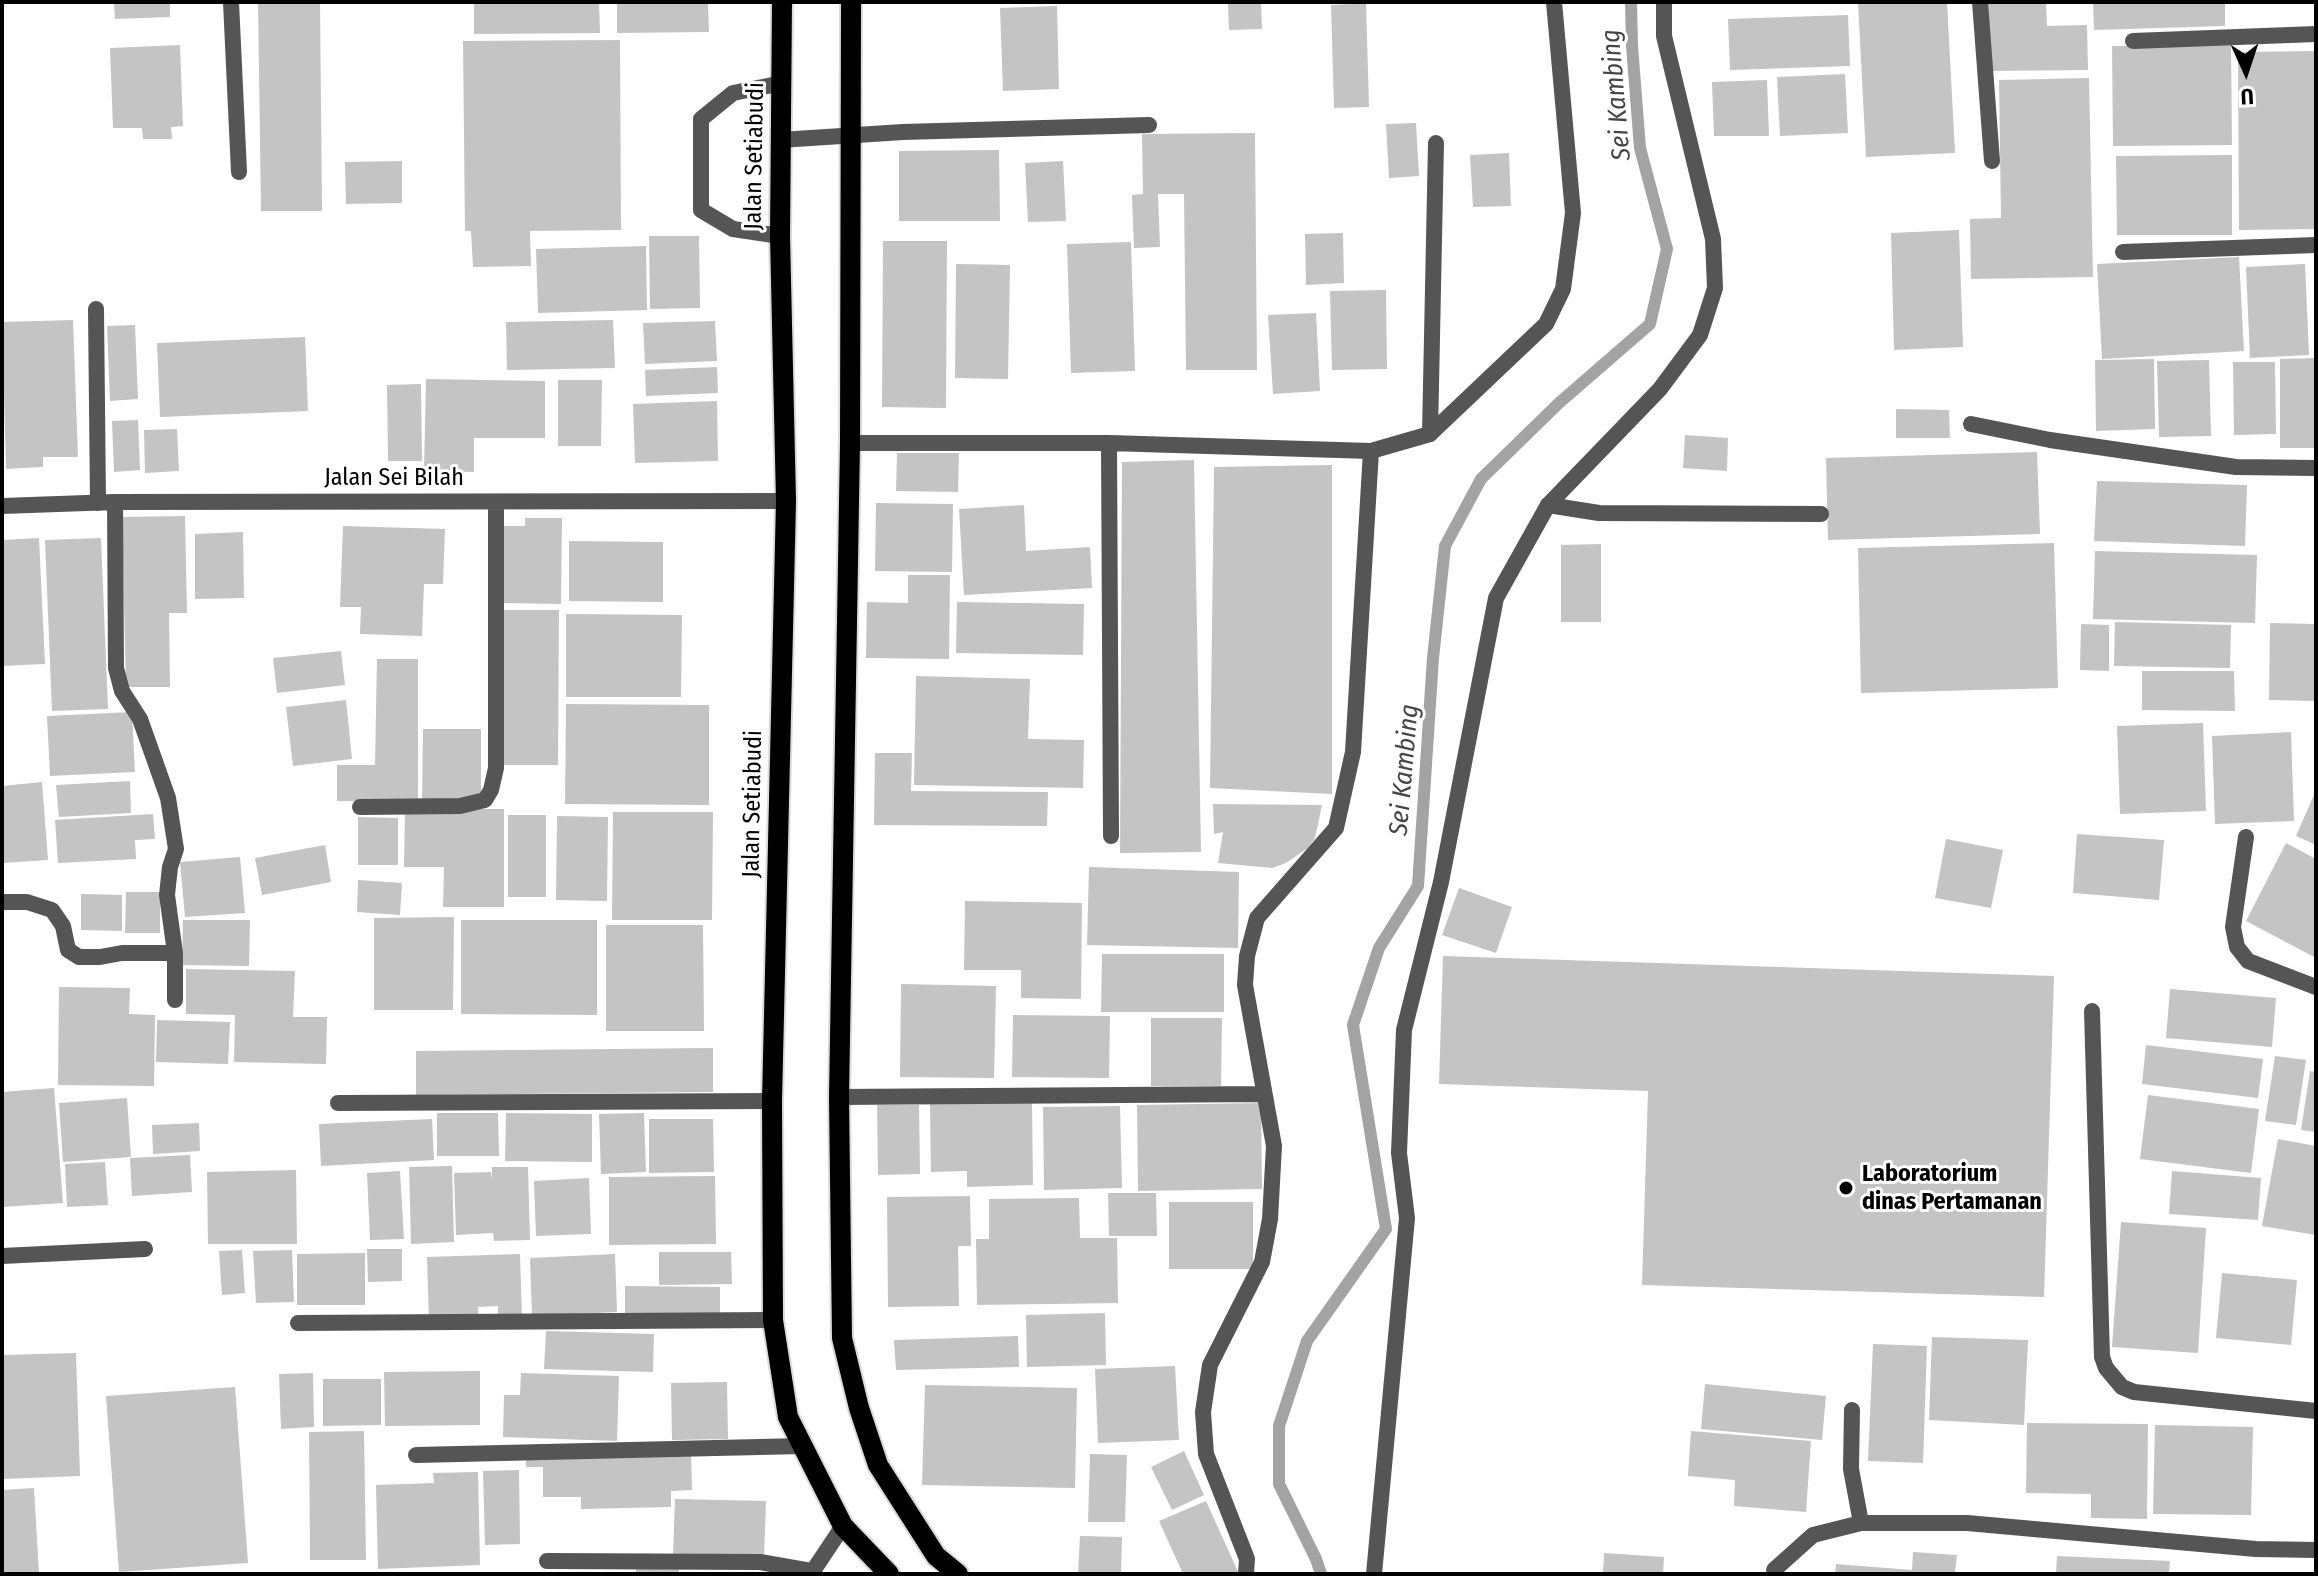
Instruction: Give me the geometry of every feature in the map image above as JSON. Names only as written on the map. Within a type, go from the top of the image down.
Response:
[{"type":"main road","name":"Jalan Setiabudi","points":[[782,2],[780,236],[786,501],[772,1101],[773,1320],[788,1417],[843,1526],[889,1574]]},
{"type":"main road","points":[[851,2],[850,443],[839,1097],[842,1338],[859,1408],[878,1465],[936,1556],[958,1574]]},
{"type":"street","points":[[231,2],[239,172]]},
{"type":"street","points":[[850,443],[1109,443],[1371,451],[1430,434],[1546,324],[1563,289],[1573,213],[1554,2]]},
{"type":"street","points":[[1374,1574],[1407,1218],[1399,1153],[1404,1030],[1441,882],[1496,598],[1548,505],[1660,389],[1700,335],[1715,288],[1713,239],[1664,36],[1664,2]]},
{"type":"street","points":[[1980,2],[1992,161]]},
{"type":"street","points":[[2133,41],[2316,34]]},
{"type":"street","points":[[780,236],[733,229],[701,210],[701,119],[733,93],[782,83]]},
{"type":"street","points":[[780,140],[850,134],[1149,125]]},
{"type":"street","points":[[1430,434],[1436,143]]},
{"type":"street","points":[[2123,252],[2316,245]]},
{"type":"street","points":[[96,309],[116,668],[122,691],[140,719],[168,798],[176,849],[170,867],[167,895],[175,953],[175,1000]]},
{"type":"street","points":[[1971,424],[2050,440],[2236,467],[2316,468]]},
{"type":"street","points":[[1109,443],[1111,836]]},
{"type":"street","points":[[1246,1574],[1247,1559],[1206,1454],[1203,1412],[1210,1365],[1262,1262],[1270,1219],[1274,1146],[1245,985],[1247,956],[1257,918],[1336,828],[1353,752],[1371,451]]},
{"type":"street","name":"Jalan Sei Bilah","points":[[2,506],[106,502],[786,501]]},
{"type":"street","points":[[360,807],[460,806],[485,800],[491,790],[496,768],[496,502]]},
{"type":"street","points":[[1548,505],[1599,513],[1821,514]]},
{"type":"street","points":[[2246,837],[2233,927],[2237,947],[2248,961],[2316,987]]},
{"type":"street","points":[[2,902],[27,902],[52,910],[63,926],[68,950],[79,957],[175,953]]},
{"type":"street","points":[[2092,1011],[2102,1357],[2106,1368],[2122,1387],[2134,1392],[2316,1411]]},
{"type":"street","points":[[839,1097],[1264,1094]]},
{"type":"street","points":[[338,1103],[772,1101]]},
{"type":"street","points":[[2,1256],[145,1249]]},
{"type":"street","points":[[298,1323],[773,1320]]},
{"type":"street","points":[[1852,1410],[1851,1469],[1861,1523]]},
{"type":"street","points":[[416,1455],[802,1446]]},
{"type":"street","points":[[1774,1570],[1813,1535],[1861,1523],[1967,1523],[2256,1549],[2316,1550]]},
{"type":"street","points":[[547,1561],[760,1562],[811,1572],[843,1526]]},
{"type":"building","points":[[114,2],[170,2],[170,17],[115,19]]},
{"type":"building","points":[[258,2],[320,2],[322,211],[261,211]]},
{"type":"building","points":[[474,2],[599,2],[600,33],[474,34]]},
{"type":"building","points":[[617,2],[708,2],[709,32],[617,33]]},
{"type":"building","points":[[1858,2],[1947,2],[1955,153],[1866,157]]},
{"type":"building","points":[[1988,2],[2046,2],[2047,26],[2087,25],[2088,70],[1989,71]]},
{"type":"building","points":[[2093,2],[2225,2],[2225,26],[2094,30]]},
{"type":"building","points":[[1261,3],[1262,29],[1229,30],[1228,4]]},
{"type":"building","points":[[1366,3],[1369,107],[1334,108],[1331,5]]},
{"type":"building","points":[[1057,6],[1059,89],[1003,91],[1000,8]]},
{"type":"building","points":[[1848,15],[1850,66],[1730,70],[1728,19]]},
{"type":"building","points":[[620,40],[621,230],[530,231],[531,266],[473,267],[471,231],[465,231],[463,41]]},
{"type":"building","points":[[180,45],[183,126],[171,127],[172,139],[143,139],[142,128],[113,128],[110,48]]},
{"type":"building","points":[[2231,45],[2232,145],[2113,146],[2112,46]]},
{"type":"building","points":[[2316,51],[2316,229],[2239,230],[2238,52]]},
{"type":"building","points":[[1845,74],[1848,133],[1780,136],[1777,77]]},
{"type":"building","points":[[2089,78],[2093,277],[1971,279],[1970,219],[2001,218],[1999,80]]},
{"type":"building","points":[[1767,80],[1769,136],[1714,136],[1712,82]]},
{"type":"building","points":[[1416,123],[1419,176],[1389,178],[1386,124]]},
{"type":"building","points":[[1255,133],[1257,370],[1186,370],[1184,194],[1158,194],[1160,247],[1134,248],[1132,195],[1143,194],[1142,134]]},
{"type":"building","points":[[999,150],[1000,221],[899,221],[899,151]]},
{"type":"building","points":[[1509,153],[1511,206],[1473,207],[1470,155]]},
{"type":"building","points":[[2232,155],[2232,235],[2117,235],[2116,156]]},
{"type":"building","points":[[402,161],[402,203],[346,204],[345,162]]},
{"type":"building","points":[[1063,161],[1066,221],[1028,222],[1025,163]]},
{"type":"building","points":[[1959,230],[1963,347],[1894,350],[1891,233]]},
{"type":"building","points":[[1343,233],[1344,283],[1306,285],[1305,234]]},
{"type":"building","points":[[649,236],[699,236],[700,308],[650,309]]},
{"type":"building","points":[[883,241],[947,241],[946,408],[882,407]]},
{"type":"building","points":[[1131,242],[1135,371],[1071,373],[1067,244]]},
{"type":"building","points":[[646,246],[647,310],[538,313],[536,249]]},
{"type":"building","points":[[2239,257],[2244,351],[2102,359],[2097,264]]},
{"type":"building","points":[[956,264],[1010,265],[1008,379],[955,378]]},
{"type":"building","points":[[2305,264],[2309,355],[2250,358],[2246,267]]},
{"type":"building","points":[[1386,290],[1387,369],[1332,370],[1330,291]]},
{"type":"building","points":[[1316,313],[1320,391],[1273,394],[1268,315]]},
{"type":"building","points":[[73,320],[78,457],[43,457],[43,467],[6,469],[2,322]]},
{"type":"building","points":[[613,320],[615,368],[507,370],[506,322]]},
{"type":"building","points":[[715,321],[717,361],[645,364],[643,323]]},
{"type":"building","points":[[135,325],[138,399],[110,401],[107,326]]},
{"type":"building","points":[[305,337],[308,411],[160,417],[157,343]]},
{"type":"building","points":[[2316,358],[2316,448],[2280,448],[2280,359]]},
{"type":"building","points":[[2154,359],[2155,429],[2096,431],[2095,360]]},
{"type":"building","points":[[2209,360],[2211,436],[2159,437],[2157,361]]},
{"type":"building","points":[[2233,362],[2275,362],[2276,434],[2234,435]]},
{"type":"building","points":[[717,367],[718,393],[646,396],[645,370]]},
{"type":"building","points":[[426,379],[545,381],[545,438],[474,438],[474,472],[424,471]]},
{"type":"building","points":[[558,380],[602,380],[601,446],[558,446]]},
{"type":"building","points":[[421,384],[422,461],[388,461],[387,385]]},
{"type":"building","points":[[717,401],[718,461],[635,463],[633,404]]},
{"type":"building","points":[[1896,409],[1949,410],[1950,438],[1896,438]]},
{"type":"building","points":[[138,420],[140,470],[114,472],[112,421]]},
{"type":"building","points":[[177,429],[179,471],[145,473],[144,430]]},
{"type":"building","points":[[1685,435],[1728,438],[1727,471],[1683,468]]},
{"type":"building","points":[[2037,452],[2040,534],[1828,540],[1826,458]]},
{"type":"building","points":[[897,453],[959,453],[958,492],[896,491]]},
{"type":"building","points":[[1194,460],[1201,852],[1120,853],[1122,462]]},
{"type":"building","points":[[1332,465],[1332,794],[1210,788],[1214,467]]},
{"type":"building","points":[[2097,481],[2247,485],[2245,546],[2094,541]]},
{"type":"building","points":[[876,503],[953,504],[952,572],[875,571]]},
{"type":"building","points":[[1024,505],[1026,551],[1090,547],[1092,588],[964,595],[959,509]]},
{"type":"building","points":[[185,516],[187,613],[169,613],[170,687],[126,687],[122,517]]},
{"type":"building","points":[[525,518],[562,518],[561,604],[502,603],[502,526],[525,526]]},
{"type":"building","points":[[343,526],[445,529],[443,584],[424,584],[422,636],[360,634],[361,607],[340,607]]},
{"type":"building","points":[[243,532],[244,598],[195,599],[195,534]]},
{"type":"building","points":[[39,538],[45,664],[2,666],[2,540]]},
{"type":"building","points":[[101,538],[108,709],[52,711],[45,540]]},
{"type":"building","points":[[569,541],[663,542],[663,602],[569,601]]},
{"type":"building","points":[[2054,543],[2058,688],[1861,693],[1858,548]]},
{"type":"building","points":[[1601,544],[1601,622],[1561,622],[1561,545]]},
{"type":"building","points":[[2095,551],[2257,555],[2255,623],[2093,619]]},
{"type":"building","points":[[908,575],[950,575],[949,659],[866,658],[867,602],[908,603]]},
{"type":"building","points":[[957,602],[1084,604],[1083,655],[956,653]]},
{"type":"building","points":[[499,610],[559,610],[558,765],[498,765]]},
{"type":"building","points":[[566,614],[682,615],[681,697],[566,697]]},
{"type":"building","points":[[2115,622],[2231,625],[2230,668],[2114,666]]},
{"type":"building","points":[[2270,623],[2316,624],[2316,701],[2269,700]]},
{"type":"building","points":[[2081,624],[2109,625],[2109,671],[2080,670]]},
{"type":"building","points":[[341,651],[345,685],[277,693],[273,658]]},
{"type":"building","points":[[377,659],[418,659],[418,802],[337,801],[337,765],[375,765]]},
{"type":"building","points":[[2142,671],[2234,671],[2235,711],[2142,710]]},
{"type":"building","points":[[916,676],[1030,679],[1028,739],[1084,740],[1083,788],[914,785]]},
{"type":"building","points":[[346,700],[352,759],[293,766],[286,707]]},
{"type":"building","points":[[566,704],[709,705],[709,805],[565,804]]},
{"type":"building","points":[[132,712],[135,772],[50,776],[47,716]]},
{"type":"building","points":[[2203,723],[2206,811],[2120,814],[2117,726]]},
{"type":"building","points":[[423,729],[481,729],[481,800],[422,800]]},
{"type":"building","points":[[2291,732],[2294,821],[2215,824],[2212,736]]},
{"type":"building","points":[[875,753],[912,753],[911,791],[1048,792],[1047,826],[874,825]]},
{"type":"building","points":[[130,781],[131,813],[59,817],[56,785]]},
{"type":"building","points":[[42,782],[48,860],[2,863],[2,786]]},
{"type":"building","points":[[2316,790],[2316,845],[2296,836]]},
{"type":"building","points":[[1213,804],[1322,805],[1315,838],[1308,848],[1286,863],[1272,868],[1218,863],[1223,832],[1214,834]]},
{"type":"building","points":[[405,809],[504,809],[504,907],[443,907],[444,867],[404,867]]},
{"type":"building","points":[[613,812],[713,812],[712,920],[612,920]]},
{"type":"building","points":[[153,814],[155,839],[135,840],[136,859],[58,863],[55,820]]},
{"type":"building","points":[[508,815],[546,815],[546,897],[508,897]]},
{"type":"building","points":[[557,816],[608,817],[607,901],[556,900]]},
{"type":"building","points":[[358,817],[398,818],[398,865],[358,865]]},
{"type":"building","points":[[2077,834],[2164,840],[2159,900],[2073,893]]},
{"type":"building","points":[[1946,839],[2003,850],[1991,908],[1935,898]]},
{"type":"building","points":[[2286,843],[2316,859],[2316,958],[2246,921]]},
{"type":"building","points":[[325,845],[331,882],[262,895],[255,858]]},
{"type":"building","points":[[240,857],[245,913],[185,917],[180,862]]},
{"type":"building","points":[[1089,867],[1239,872],[1238,948],[1087,945]]},
{"type":"building","points":[[358,880],[402,883],[400,915],[357,912]]},
{"type":"building","points":[[1459,888],[1512,907],[1496,953],[1442,935]]},
{"type":"building","points":[[126,892],[160,892],[160,933],[125,933]]},
{"type":"building","points":[[81,894],[122,895],[122,931],[81,930]]},
{"type":"building","points":[[965,901],[1082,903],[1081,999],[1021,998],[1021,970],[964,970]]},
{"type":"building","points":[[454,917],[453,1010],[374,1010],[374,918]]},
{"type":"building","points":[[183,920],[250,920],[249,966],[182,965]]},
{"type":"building","points":[[461,920],[597,920],[597,1015],[461,1014]]},
{"type":"building","points":[[606,925],[703,925],[704,1031],[606,1031]]},
{"type":"building","points":[[1102,954],[1224,954],[1224,1012],[1101,1012]]},
{"type":"building","name":"Laboratorium dinas Pertamanan","points":[[1443,956],[2054,976],[2044,1297],[1642,1285],[1648,1091],[1439,1084]]},
{"type":"building","points":[[186,969],[295,971],[293,1017],[327,1017],[326,1064],[234,1062],[235,1015],[186,1014]]},
{"type":"building","points":[[901,984],[996,986],[994,1078],[900,1077]]},
{"type":"building","points":[[59,987],[130,988],[129,1014],[155,1015],[154,1086],[58,1085]]},
{"type":"building","points":[[2170,989],[2276,998],[2272,1047],[2166,1038]]},
{"type":"building","points":[[1013,1015],[1110,1016],[1109,1078],[1012,1077]]},
{"type":"building","points":[[1151,1018],[1222,1018],[1221,1086],[1151,1086]]},
{"type":"building","points":[[157,1020],[230,1022],[228,1064],[156,1062]]},
{"type":"building","points":[[2146,1045],[2263,1059],[2258,1098],[2142,1084]]},
{"type":"building","points":[[713,1048],[713,1092],[416,1095],[416,1051]]},
{"type":"building","points":[[2275,1056],[2306,1060],[2296,1125],[2265,1121]]},
{"type":"building","points":[[2310,1071],[2316,1072],[2316,1132],[2301,1130]]},
{"type":"building","points":[[54,1088],[63,1203],[2,1207],[2,1092]]},
{"type":"building","points":[[2148,1095],[2259,1109],[2251,1173],[2140,1159]]},
{"type":"building","points":[[127,1098],[131,1157],[63,1162],[59,1103]]},
{"type":"building","points":[[1032,1102],[1033,1185],[967,1187],[967,1171],[931,1172],[930,1104]]},
{"type":"building","points":[[1261,1103],[1262,1189],[1138,1191],[1137,1105]]},
{"type":"building","points":[[877,1105],[919,1105],[920,1174],[878,1175]]},
{"type":"building","points":[[1120,1106],[1122,1188],[1044,1190],[1043,1107]]},
{"type":"building","points":[[437,1113],[498,1113],[499,1156],[437,1156]]},
{"type":"building","points":[[506,1113],[592,1114],[592,1162],[505,1161]]},
{"type":"building","points":[[644,1113],[646,1172],[601,1174],[599,1114]]},
{"type":"building","points":[[432,1119],[434,1160],[321,1166],[319,1124]]},
{"type":"building","points":[[649,1119],[713,1119],[714,1172],[649,1173]]},
{"type":"building","points":[[199,1123],[200,1151],[153,1154],[152,1125]]},
{"type":"building","points":[[2278,1139],[2316,1146],[2316,1235],[2262,1226]]},
{"type":"building","points":[[190,1155],[192,1192],[132,1196],[130,1158]]},
{"type":"building","points":[[105,1162],[108,1205],[67,1207],[65,1164]]},
{"type":"building","points":[[452,1166],[454,1242],[411,1244],[409,1167]]},
{"type":"building","points":[[492,1167],[528,1167],[530,1240],[494,1241],[493,1233],[456,1235],[454,1173],[491,1172],[492,1181]]},
{"type":"building","points":[[296,1170],[297,1244],[208,1244],[207,1172]]},
{"type":"building","points":[[400,1171],[404,1239],[370,1240],[367,1173]]},
{"type":"building","points":[[2172,1171],[2261,1178],[2258,1220],[2169,1214]]},
{"type":"building","points":[[715,1176],[716,1244],[609,1245],[609,1177]]},
{"type":"building","points":[[589,1178],[591,1234],[536,1236],[534,1181]]},
{"type":"building","points":[[1108,1193],[1156,1193],[1157,1236],[1109,1236]]},
{"type":"building","points":[[970,1196],[971,1246],[958,1246],[959,1306],[888,1307],[887,1197]]},
{"type":"building","points":[[1079,1198],[1080,1238],[1117,1238],[1118,1303],[977,1305],[976,1239],[989,1239],[989,1199]]},
{"type":"building","points":[[1169,1202],[1253,1202],[1253,1269],[1169,1269]]},
{"type":"building","points":[[2121,1222],[2206,1228],[2198,1353],[2112,1347]]},
{"type":"building","points":[[367,1249],[402,1249],[402,1281],[368,1282]]},
{"type":"building","points":[[242,1250],[245,1293],[222,1295],[219,1251]]},
{"type":"building","points":[[292,1250],[294,1302],[256,1303],[253,1251]]},
{"type":"building","points":[[659,1252],[731,1252],[732,1284],[659,1285]]},
{"type":"building","points":[[365,1253],[365,1305],[297,1305],[297,1254]]},
{"type":"building","points":[[520,1254],[522,1318],[498,1318],[498,1306],[478,1307],[478,1317],[429,1319],[427,1257]]},
{"type":"building","points":[[615,1254],[617,1312],[532,1316],[530,1258]]},
{"type":"building","points":[[2222,1273],[2297,1280],[2291,1345],[2216,1338]]},
{"type":"building","points":[[625,1286],[720,1287],[720,1316],[625,1316]]},
{"type":"building","points":[[1105,1313],[1106,1365],[1027,1367],[1026,1315]]},
{"type":"building","points":[[546,1331],[654,1334],[653,1372],[544,1369]]},
{"type":"building","points":[[1018,1336],[1019,1367],[896,1370],[894,1340]]},
{"type":"building","points":[[1932,1337],[2028,1340],[2024,1425],[1929,1420]]},
{"type":"building","points":[[1873,1344],[1927,1346],[1923,1463],[1868,1461]]},
{"type":"building","points":[[76,1353],[80,1476],[2,1479],[2,1355]]},
{"type":"building","points":[[1175,1366],[1179,1440],[1098,1443],[1095,1369]]},
{"type":"building","points":[[480,1371],[480,1425],[385,1426],[384,1372]]},
{"type":"building","points":[[313,1373],[314,1427],[281,1429],[279,1374]]},
{"type":"building","points":[[521,1373],[619,1376],[617,1441],[503,1437],[504,1395],[520,1395]]},
{"type":"building","points":[[323,1379],[381,1379],[381,1425],[323,1426]]},
{"type":"building","points":[[727,1382],[728,1439],[672,1440],[671,1383]]},
{"type":"building","points":[[1705,1384],[1826,1396],[1822,1440],[1701,1429]]},
{"type":"building","points":[[925,1385],[1077,1388],[1075,1488],[922,1485]]},
{"type":"building","points":[[235,1387],[248,1563],[119,1572],[106,1396]]},
{"type":"building","points":[[2027,1423],[2148,1424],[2147,1519],[2091,1518],[2091,1494],[2026,1493]]},
{"type":"building","points":[[2155,1425],[2253,1427],[2251,1515],[2153,1514]]},
{"type":"building","points":[[364,1431],[366,1560],[310,1560],[309,1432]]},
{"type":"building","points":[[1691,1431],[1811,1441],[1806,1512],[1734,1506],[1735,1480],[1688,1476]]},
{"type":"building","points":[[691,1451],[692,1490],[671,1491],[671,1507],[581,1509],[581,1497],[543,1497],[543,1467],[526,1467],[526,1454]]},
{"type":"building","points":[[1184,1451],[1204,1495],[1172,1510],[1151,1467]]},
{"type":"building","points":[[1090,1454],[1127,1455],[1125,1522],[1088,1522]]},
{"type":"building","points":[[519,1470],[520,1544],[485,1545],[483,1471]]},
{"type":"building","points":[[478,1472],[480,1565],[378,1569],[376,1485],[434,1483],[433,1473]]},
{"type":"building","points":[[34,1488],[39,1574],[2,1574],[2,1490]]},
{"type":"building","points":[[675,1499],[766,1501],[764,1557],[673,1555]]},
{"type":"building","points":[[1206,1501],[1239,1574],[1183,1574],[1159,1521]]},
{"type":"building","points":[[1080,1536],[1122,1537],[1121,1574],[1078,1574]]},
{"type":"building","points":[[1913,1552],[1957,1555],[1955,1574],[1835,1574],[1836,1564],[1912,1570]]},
{"type":"building","points":[[1604,1553],[1664,1557],[1663,1574],[1603,1574]]},
{"type":"building","points":[[2057,1556],[2170,1561],[2169,1574],[2056,1574]]},
{"type":"building","points":[[636,1565],[679,1565],[679,1574],[636,1574]]},
{"type":"waterway","name":"Sei Kambing","points":[[1321,1574],[1279,1484],[1279,1426],[1307,1341],[1386,1229],[1353,1025],[1379,948],[1418,886],[1433,658],[1445,546],[1481,479],[1559,403],[1650,324],[1667,249],[1640,148],[1631,2]]},
{"type":"place","name":"Laboratorium dinas Pertamanan","points":[[1846,1188]]}]
